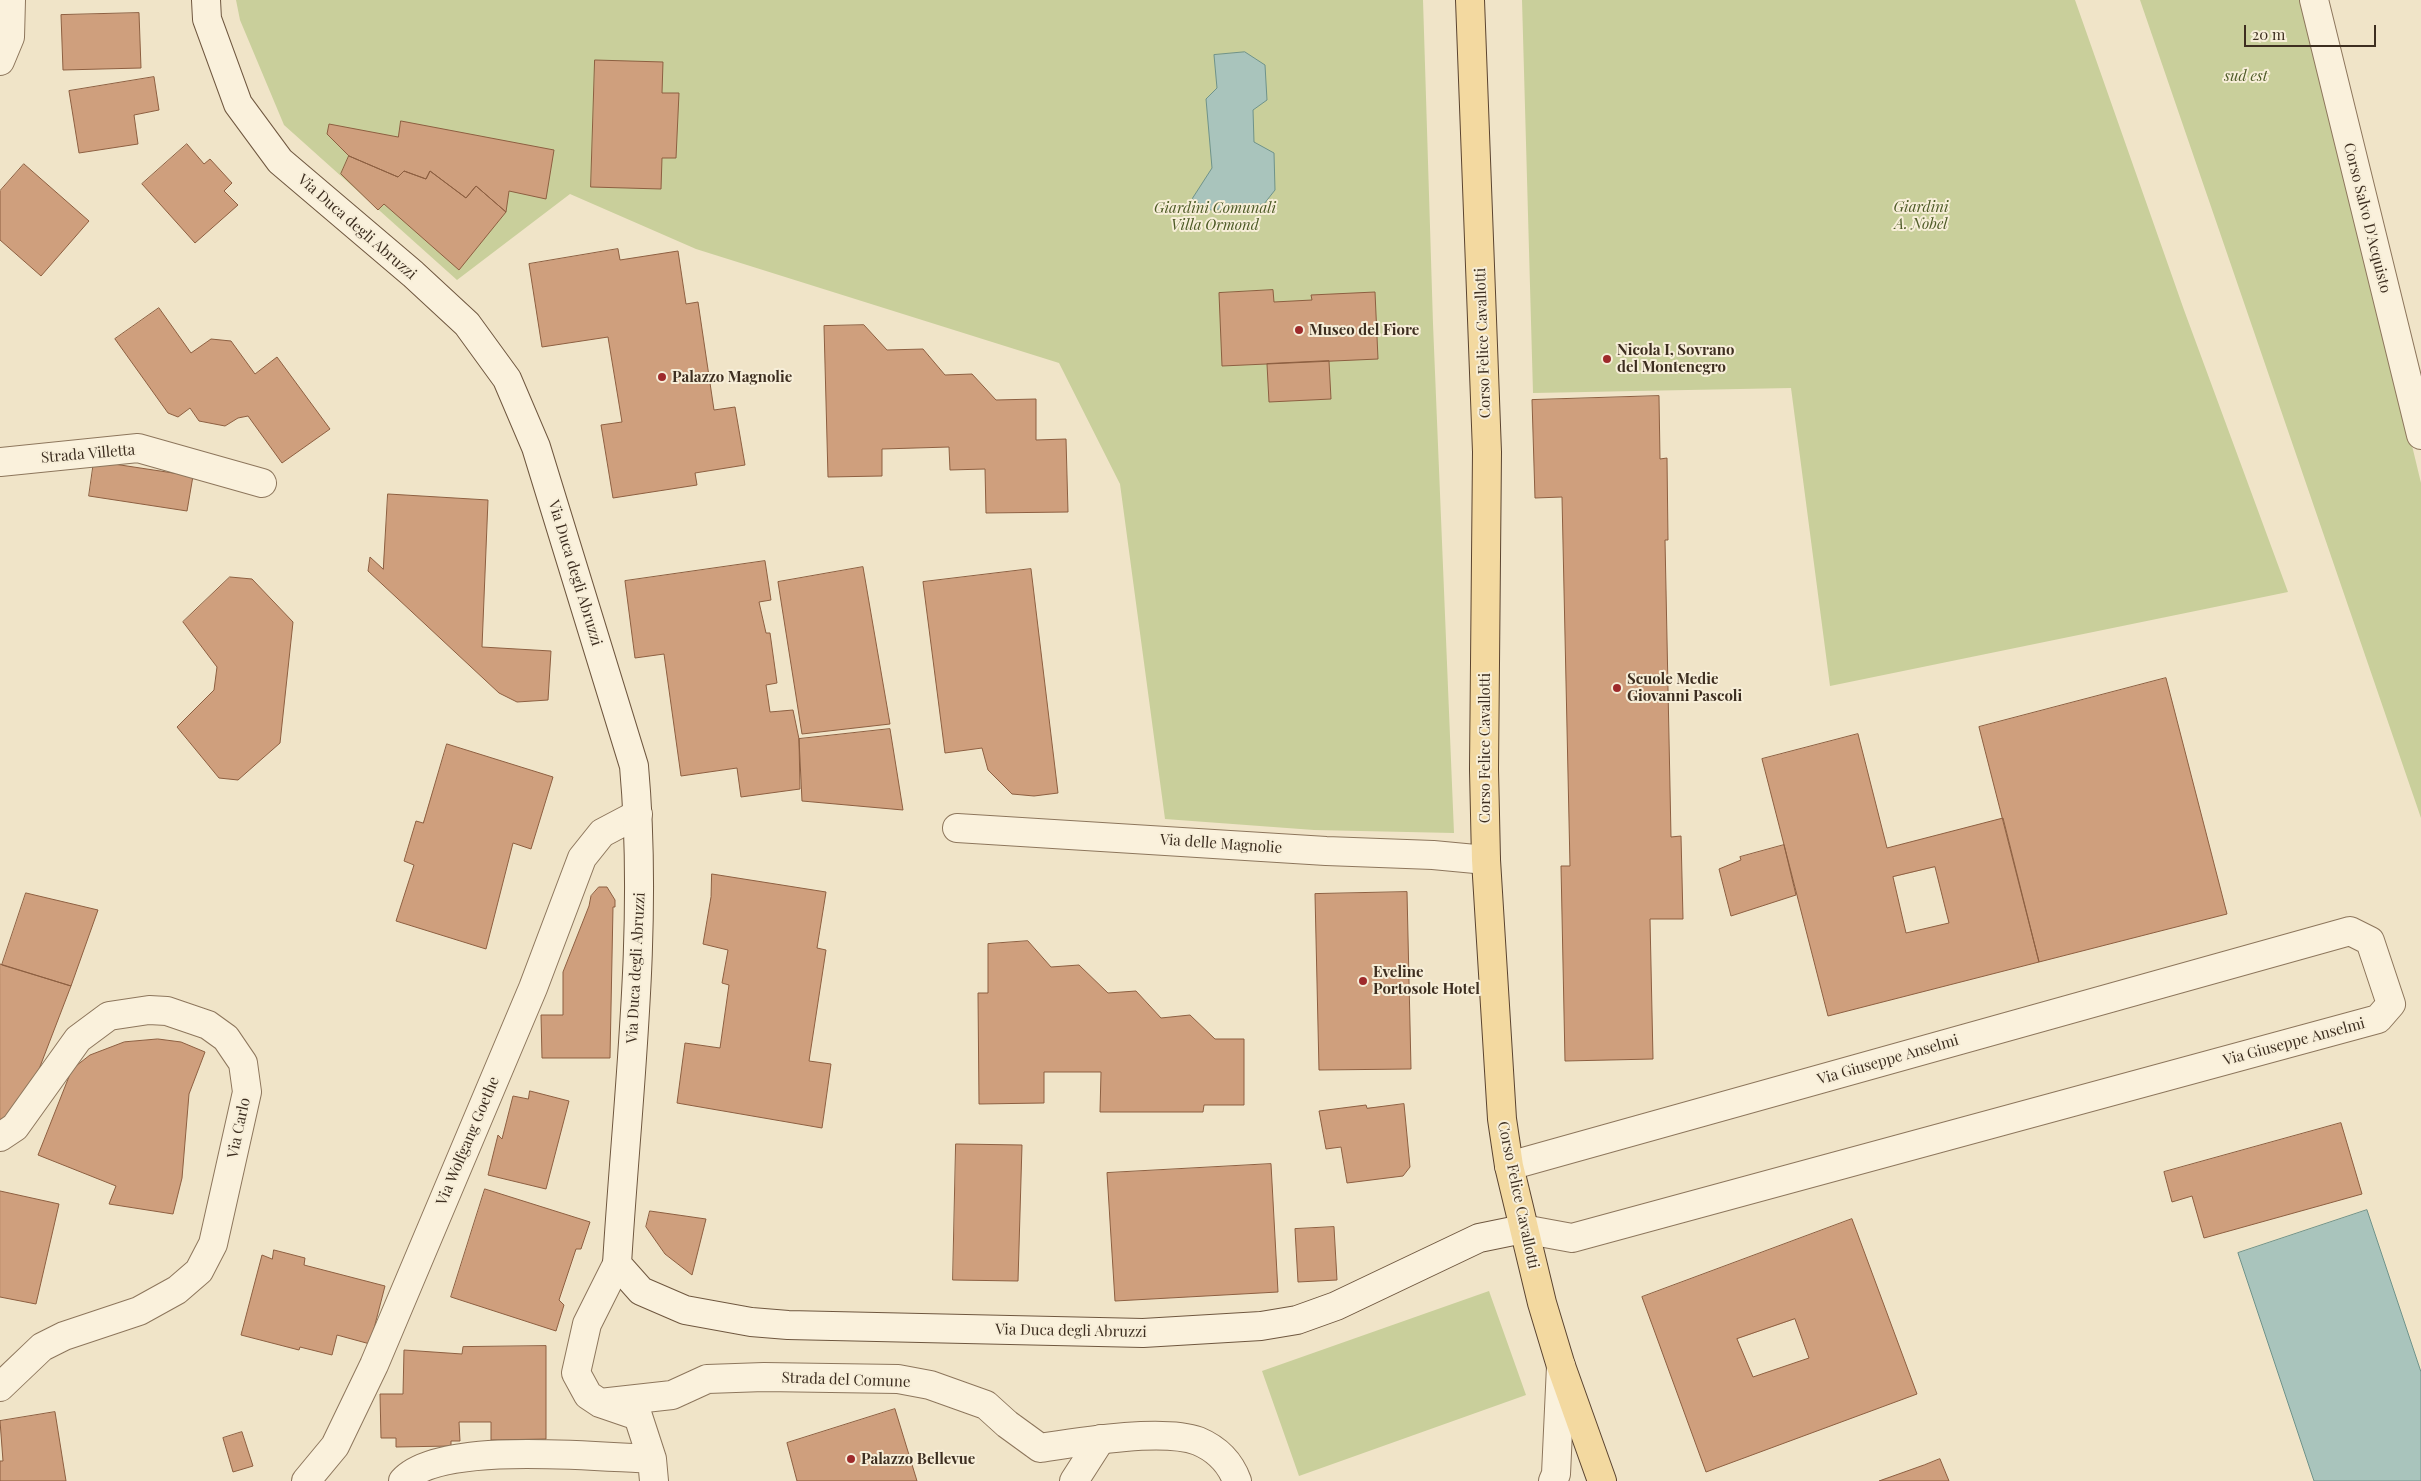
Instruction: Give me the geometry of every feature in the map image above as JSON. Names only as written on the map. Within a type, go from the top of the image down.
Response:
[{"type":"main road","name":"Corso Felice Cavallotti","points":[[1470,0],[1487,452],[1484,770],[1486,860],[1502,1118],[1509,1166],[1523,1229],[1561,1366],[1602,1481]]},
{"type":"street","points":[[0,61],[10,37],[11,0]]},
{"type":"street","name":"Via Duca degli Abruzzi","points":[[206,0],[207,19],[238,104],[280,161],[413,274],[467,324],[507,379],[536,447],[634,766],[638,814],[639,912],[629,1101],[617,1264],[587,1324],[576,1373],[588,1395],[600,1403],[638,1416],[653,1470],[500,1454],[450,1460],[423,1467],[403,1481]]},
{"type":"street","name":"Corso Salvo D'Acquisto","points":[[2314,0],[2421,435]]},
{"type":"street","name":"Strada Villetta","points":[[0,462],[138,448],[262,483]]},
{"type":"street","name":"Via Wolfgang Goethe","points":[[304,1479],[335,1446],[374,1365],[532,988],[582,858],[602,833],[638,814]]},
{"type":"street","name":"Via delle Magnolie","points":[[957,828],[1326,851],[1433,855],[1486,860]]},
{"type":"street","name":"Via Giuseppe Anselmi","points":[[1509,1166],[2350,931],[2370,941],[2391,1004],[2378,1019],[1572,1238],[1523,1229]]},
{"type":"street","name":"Via Carlo","points":[[0,1136],[15,1127],[78,1039],[109,1016],[149,1010],[167,1011],[208,1025],[226,1038],[243,1064],[248,1092],[213,1244],[199,1271],[177,1290],[139,1311],[64,1336],[42,1347],[0,1387]]},
{"type":"street","name":"Via Duca degli Abruzzi","points":[[617,1264],[641,1291],[685,1310],[751,1322],[1143,1333],[1261,1326],[1297,1320],[1336,1306],[1479,1238],[1523,1229]]},
{"type":"street","points":[[1553,1481],[1556,1474],[1561,1366]]},
{"type":"street","name":"Strada del Comune","points":[[600,1403],[672,1395],[707,1379],[764,1377],[898,1378],[930,1385],[986,1405],[1007,1424],[1040,1448],[1101,1440],[1169,1436],[1197,1441],[1216,1451],[1231,1465],[1237,1481]]},
{"type":"street","points":[[1074,1481],[1101,1440]]},
{"type":"green space","name":"Giardini Comunali Villa Ormond","points":[[236,0],[1423,0],[1433,324],[1454,833],[1314,830],[1165,819],[1120,484],[1059,363],[696,249],[570,194],[457,280],[284,125],[240,20]]},
{"type":"green space","name":"Giardini A. Nobel","points":[[1522,0],[2075,0],[2184,310],[2288,592],[1830,686],[1791,388],[1533,393]]},
{"type":"green space","name":"sud est","points":[[2140,0],[2305,0],[2421,483],[2421,818]]},
{"type":"green space","points":[[1489,1291],[1526,1395],[1299,1476],[1262,1371]]},
{"type":"water","points":[[1245,52],[1265,65],[1267,100],[1253,110],[1254,142],[1274,153],[1275,190],[1264,204],[1210,210],[1192,199],[1212,168],[1206,99],[1217,88],[1214,55]]},
{"type":"water","points":[[2367,1210],[2421,1372],[2421,1481],[2314,1481],[2238,1253]]},
{"type":"building","points":[[139,13],[141,68],[63,70],[61,15]]},
{"type":"building","points":[[595,60],[663,62],[662,93],[679,93],[676,158],[662,158],[661,189],[591,187]]},
{"type":"building","points":[[154,77],[159,110],[134,115],[138,144],[79,153],[69,91]]},
{"type":"building","points":[[401,121],[554,150],[546,199],[509,191],[506,212],[476,186],[466,198],[430,171],[426,179],[404,171],[398,177],[349,156],[327,134],[329,124],[398,137]]},
{"type":"building","points":[[187,144],[204,164],[210,159],[232,183],[224,191],[238,205],[195,243],[142,184]]},
{"type":"building","points":[[349,156],[398,177],[404,171],[426,179],[430,171],[466,198],[476,186],[506,212],[459,270],[384,204],[378,210],[341,174]]},
{"type":"building","points":[[24,164],[89,221],[41,276],[0,240],[0,191]]},
{"type":"building","name":"Palazzo Magnolie","points":[[618,249],[620,260],[678,251],[686,304],[698,302],[714,410],[735,407],[745,465],[695,473],[697,485],[613,498],[601,425],[622,422],[608,337],[542,347],[529,264]]},
{"type":"building","name":"Museo del Fiore","points":[[1273,290],[1274,302],[1312,300],[1311,295],[1375,292],[1378,359],[1222,366],[1219,293]]},
{"type":"building","points":[[159,308],[191,353],[211,339],[231,341],[255,374],[277,357],[330,429],[282,463],[248,416],[238,418],[225,426],[199,421],[190,408],[178,417],[168,413],[115,339]]},
{"type":"building","points":[[864,325],[887,350],[923,349],[945,375],[972,374],[996,400],[1036,399],[1036,440],[1066,439],[1068,512],[986,513],[985,469],[950,470],[949,447],[882,449],[882,476],[828,477],[824,326]]},
{"type":"building","points":[[1329,361],[1331,399],[1269,402],[1267,364]]},
{"type":"building","name":"Scuole Medie Giovanni Pascoli","points":[[1659,396],[1660,459],[1667,458],[1668,540],[1665,540],[1671,837],[1681,836],[1683,919],[1650,919],[1653,1059],[1565,1061],[1561,866],[1570,866],[1562,497],[1535,498],[1532,400]]},
{"type":"building","points":[[94,461],[193,476],[187,511],[89,496]]},
{"type":"building","points":[[388,494],[488,500],[482,647],[551,651],[548,700],[517,702],[499,693],[368,571],[370,557],[383,569]]},
{"type":"building","points":[[765,561],[771,600],[759,602],[766,633],[770,633],[777,683],[766,685],[770,712],[793,710],[799,739],[800,789],[741,797],[737,768],[681,776],[664,654],[635,658],[625,581]]},
{"type":"building","points":[[863,567],[890,724],[802,734],[778,582]]},
{"type":"building","points":[[1031,569],[1058,793],[1034,796],[1012,794],[988,770],[982,748],[945,753],[923,582]]},
{"type":"building","points":[[230,577],[252,579],[293,622],[280,743],[238,780],[219,778],[177,727],[214,690],[217,667],[183,622]]},
{"type":"building","points":[[2166,678],[2227,914],[2039,962],[1979,727]]},
{"type":"building","points":[[890,729],[903,810],[802,801],[799,739]]},
{"type":"building","points":[[1858,734],[1887,848],[2003,818],[2039,962],[1828,1016],[1762,759]],"holes":[[[1935,867],[1949,923],[1906,933],[1893,877]]]},
{"type":"building","points":[[447,744],[553,777],[531,849],[513,843],[486,949],[396,921],[414,865],[404,861],[416,821],[423,823]]},
{"type":"building","points":[[1784,845],[1796,895],[1731,916],[1719,869],[1741,860],[1740,857]]},
{"type":"building","points":[[712,874],[826,892],[817,948],[826,950],[809,1061],[831,1064],[822,1128],[677,1103],[685,1043],[720,1048],[729,985],[722,983],[728,950],[703,944],[711,897]]},
{"type":"building","points":[[599,887],[607,887],[615,900],[615,907],[613,907],[610,1058],[542,1058],[541,1015],[563,1015],[563,972],[589,906],[591,896]]},
{"type":"building","name":"Eveline Portosole Hotel","points":[[1407,892],[1411,1069],[1319,1070],[1315,894]]},
{"type":"building","points":[[26,893],[98,910],[71,986],[2,965]]},
{"type":"building","points":[[1028,941],[1051,967],[1079,965],[1108,993],[1136,991],[1161,1018],[1190,1015],[1215,1039],[1244,1039],[1244,1105],[1204,1105],[1203,1112],[1100,1112],[1101,1072],[1044,1072],[1044,1103],[979,1104],[978,993],[988,993],[988,944]]},
{"type":"building","points":[[0,964],[71,986],[36,1077],[12,1114],[0,1122]]},
{"type":"building","points":[[158,1039],[181,1042],[205,1052],[189,1094],[182,1178],[173,1214],[109,1204],[116,1186],[38,1155],[72,1069],[90,1055],[124,1042]]},
{"type":"building","points":[[530,1091],[569,1101],[546,1189],[488,1175],[498,1135],[502,1139],[513,1096],[528,1099]]},
{"type":"building","points":[[1404,1104],[1410,1167],[1403,1176],[1347,1183],[1341,1147],[1326,1149],[1319,1111],[1366,1105],[1367,1108]]},
{"type":"building","points":[[2341,1123],[2362,1194],[2204,1238],[2192,1196],[2172,1202],[2164,1172]]},
{"type":"building","points":[[956,1144],[1022,1145],[1018,1281],[953,1280]]},
{"type":"building","points":[[1271,1164],[1278,1292],[1115,1301],[1107,1173]]},
{"type":"building","points":[[485,1189],[590,1222],[581,1249],[576,1249],[559,1300],[564,1305],[556,1331],[451,1297]]},
{"type":"building","points":[[0,1191],[59,1204],[36,1304],[0,1297]]},
{"type":"building","points":[[650,1211],[706,1219],[692,1275],[665,1254],[646,1227]]},
{"type":"building","points":[[1852,1219],[1917,1394],[1706,1472],[1642,1297]],"holes":[[[1795,1319],[1809,1358],[1753,1377],[1737,1339]]]},
{"type":"building","points":[[1334,1227],[1337,1280],[1298,1282],[1295,1229]]},
{"type":"building","points":[[274,1250],[305,1258],[304,1265],[385,1286],[370,1344],[337,1335],[332,1355],[300,1347],[299,1350],[241,1335],[262,1255],[272,1259]]},
{"type":"building","points":[[546,1346],[546,1439],[491,1440],[491,1422],[459,1422],[460,1441],[451,1441],[451,1446],[396,1447],[396,1438],[381,1438],[380,1394],[403,1394],[404,1350],[462,1354],[463,1347]]},
{"type":"building","name":"Palazzo Bellevue","points":[[895,1409],[917,1481],[797,1481],[787,1443]]},
{"type":"building","points":[[55,1412],[66,1481],[0,1481],[0,1461],[3,1461],[0,1421]]},
{"type":"building","points":[[242,1432],[253,1466],[233,1472],[223,1438]]},
{"type":"building","points":[[1940,1459],[1949,1481],[1879,1481],[1924,1465]]},
{"type":"place","name":"Museo del Fiore","points":[[1299,330]]},
{"type":"place","name":"Nicola I, Sovrano del Montenegro","points":[[1607,359]]},
{"type":"place","name":"Palazzo Magnolie","points":[[662,377]]},
{"type":"place","name":"Scuole Medie Giovanni Pascoli","points":[[1617,688]]},
{"type":"place","name":"Eveline Portosole Hotel","points":[[1363,981]]},
{"type":"place","name":"Palazzo Bellevue","points":[[851,1459]]}]
